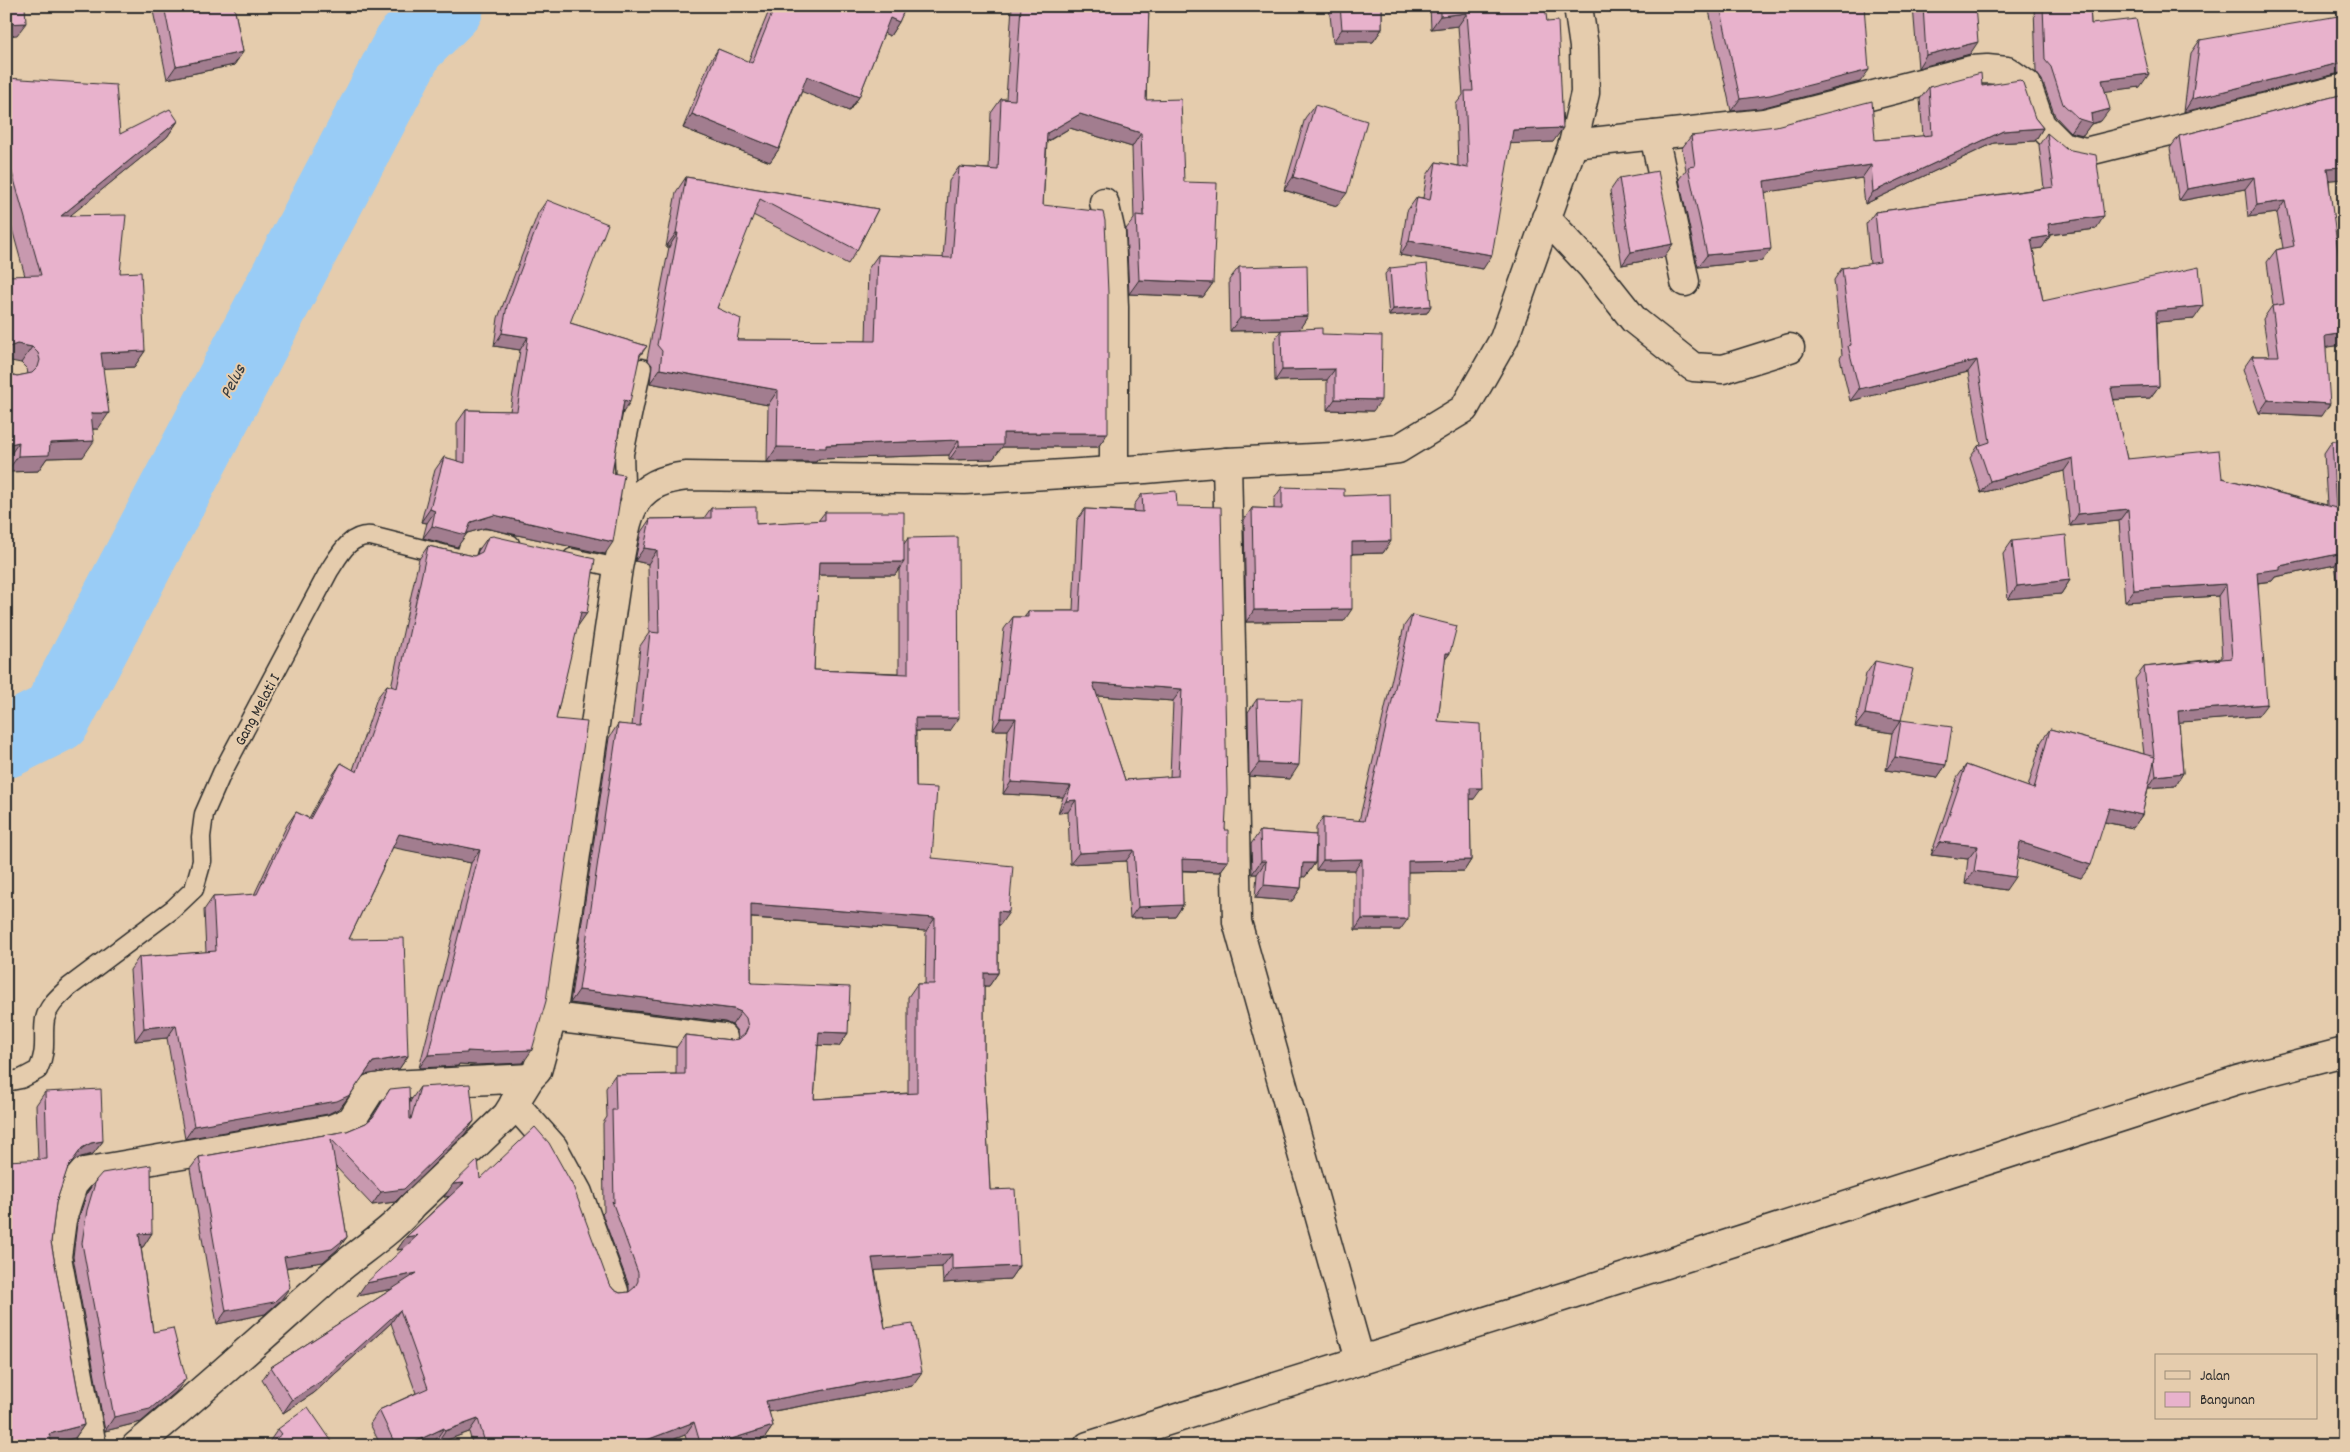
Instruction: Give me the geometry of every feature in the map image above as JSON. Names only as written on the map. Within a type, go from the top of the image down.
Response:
[{"type":"street","points":[[136,1446],[178,1412],[344,1264],[404,1216],[413,1205],[507,1115],[536,1071],[552,1017],[618,568],[632,504],[652,485],[672,478],[687,476],[965,480],[1227,462],[1334,457],[1398,449],[1464,409],[1504,339],[1573,144],[1585,92],[1584,47],[1578,6]]},
{"type":"street","points":[[1573,144],[1764,123],[1970,70],[1986,69],[2006,70],[2028,86],[2042,125],[2062,146],[2085,152],[2344,88]]},
{"type":"street","points":[[1654,135],[1685,282]]},
{"type":"street","points":[[1104,202],[1111,233],[1112,252],[1114,470]]},
{"type":"street","points":[[1546,218],[1592,267],[1634,320],[1693,367],[1723,369],[1790,348]]},
{"type":"street","points":[[1227,462],[1237,922],[1359,1356]]},
{"type":"street","points":[[552,1017],[723,1038]]},
{"type":"street","points":[[1088,1446],[1359,1356],[2237,1080],[2344,1052]]},
{"type":"street","points":[[92,1446],[58,1257],[65,1211],[73,1185],[84,1172],[332,1129],[351,1121],[372,1088],[391,1085],[530,1078]]},
{"type":"street","points":[[514,1103],[553,1147],[578,1192],[614,1291]]},
{"type":"lane","points":[[632,504],[626,482],[624,454],[642,368]]},
{"type":"lane","name":"Gang Melati I","points":[[6,1082],[21,1079],[38,1070],[46,1042],[45,1019],[55,1000],[69,987],[173,909],[194,889],[202,861],[201,837],[204,814],[222,773],[329,571],[348,544],[358,537],[371,536],[462,559],[465,558],[470,542],[478,538],[531,548]]},
{"type":"lane","points":[[560,555],[618,568]]},
{"type":"building","points":[[6,6],[25,6],[26,23],[6,24]]},
{"type":"building","points":[[164,6],[234,6],[243,52],[176,66]]},
{"type":"building","points":[[775,6],[906,6],[899,22],[890,18],[859,97],[807,76],[779,149],[692,114],[718,49],[752,63]]},
{"type":"building","points":[[1021,6],[1149,6],[1146,100],[1181,99],[1184,182],[1217,183],[1213,283],[1139,280],[1136,215],[1144,216],[1141,133],[1080,114],[1047,133],[1043,205],[1103,212],[1105,221],[1108,293],[1108,433],[1003,433],[1003,445],[959,446],[959,440],[826,445],[826,448],[777,447],[778,390],[660,369],[662,351],[657,345],[678,233],[676,233],[686,177],[878,209],[857,250],[760,199],[717,308],[741,319],[737,340],[875,341],[878,255],[952,258],[959,167],[998,170],[1001,99],[1015,100]]},
{"type":"building","points":[[1340,6],[1382,6],[1382,29],[1342,29]]},
{"type":"building","points":[[1440,6],[1545,6],[1547,22],[1558,21],[1563,128],[1513,130],[1492,255],[1409,241],[1417,197],[1430,200],[1436,162],[1468,168],[1465,91],[1473,91],[1467,13],[1440,16]]},
{"type":"building","points":[[1720,6],[1864,6],[1869,70],[1770,95],[1740,99]]},
{"type":"building","points":[[1923,6],[1975,6],[1978,42],[1926,55]]},
{"type":"building","points":[[2043,6],[2090,6],[2091,24],[2136,19],[2149,74],[2102,80],[2110,109],[2091,114],[2092,123],[2079,119],[2063,104],[2051,67],[2045,60]]},
{"type":"building","points":[[2344,15],[2344,62],[2192,99],[2200,40]]},
{"type":"building","points":[[1981,73],[1982,86],[2020,80],[2023,83],[2035,118],[2043,128],[2003,131],[1873,192],[1871,165],[1764,181],[1771,249],[1707,255],[1688,167],[1695,166],[1691,136],[1776,126],[1872,101],[1875,140],[1932,135],[1929,87]]},
{"type":"building","points":[[6,78],[116,85],[120,134],[170,109],[178,121],[61,216],[126,215],[120,273],[141,272],[145,351],[101,353],[109,413],[91,413],[94,441],[50,443],[49,455],[18,456],[19,442],[6,445],[6,371],[17,376],[32,373],[38,367],[40,360],[38,353],[32,347],[17,344],[6,350],[6,276],[41,275],[6,151]]},
{"type":"building","points":[[2344,94],[2344,167],[2327,168],[2340,267],[2344,266],[2344,333],[2325,336],[2330,404],[2268,400],[2252,356],[2279,356],[2272,306],[2284,304],[2276,250],[2294,246],[2285,201],[2257,205],[2254,177],[2187,189],[2179,136]]},
{"type":"building","points":[[1315,105],[1367,121],[1347,193],[1293,177]]},
{"type":"building","points":[[2047,133],[2066,149],[2096,155],[2104,216],[2048,224],[2050,236],[2031,239],[2043,301],[2199,267],[2203,306],[2156,311],[2159,386],[2111,388],[2127,459],[2219,450],[2222,478],[2336,508],[2332,441],[2344,441],[2344,555],[2343,553],[2280,566],[2280,569],[2257,572],[2267,704],[2178,711],[2183,773],[2156,776],[2144,667],[2232,658],[2226,584],[2134,590],[2128,509],[2078,514],[2073,458],[1990,481],[1978,446],[1990,442],[1977,360],[1859,389],[1848,346],[1851,345],[1842,268],[1880,262],[1875,212],[2054,187]]},
{"type":"building","points":[[1658,171],[1673,244],[1631,252],[1619,178]]},
{"type":"building","points":[[547,200],[608,224],[570,323],[647,346],[640,354],[630,402],[624,400],[612,473],[624,475],[613,542],[494,515],[471,522],[466,535],[432,526],[435,511],[430,509],[444,457],[465,463],[466,410],[517,411],[528,337],[502,333],[507,306]]},
{"type":"building","points":[[1427,264],[1431,306],[1393,309],[1390,268]]},
{"type":"building","points":[[1307,265],[1308,316],[1240,318],[1239,267]]},
{"type":"building","points":[[1322,328],[1322,334],[1382,336],[1381,400],[1335,399],[1335,369],[1282,370],[1281,330]]},
{"type":"building","points":[[1282,487],[1344,489],[1344,496],[1390,494],[1391,541],[1352,542],[1352,609],[1254,610],[1252,508],[1282,509]]},
{"type":"building","points":[[1176,491],[1177,506],[1221,507],[1227,791],[1225,830],[1228,830],[1228,861],[1182,859],[1183,905],[1138,907],[1134,850],[1079,853],[1076,800],[1066,801],[1071,786],[1011,782],[1016,718],[1001,718],[1013,617],[1028,617],[1028,611],[1080,611],[1085,509],[1143,512],[1142,494]],"holes":[[[1093,683],[1182,689],[1178,776],[1125,780]]]},
{"type":"building","points":[[756,507],[756,524],[825,520],[825,512],[904,512],[904,562],[819,562],[814,670],[908,674],[908,538],[958,537],[959,718],[915,718],[916,787],[937,788],[932,858],[1013,866],[1009,912],[998,911],[998,973],[984,973],[984,1070],[990,1190],[1015,1189],[1019,1266],[952,1269],[952,1254],[872,1258],[885,1328],[913,1324],[922,1372],[766,1401],[773,1426],[709,1446],[701,1446],[694,1422],[631,1446],[486,1446],[478,1419],[445,1431],[444,1428],[406,1446],[396,1446],[379,1410],[428,1388],[400,1310],[323,1380],[292,1400],[271,1367],[417,1273],[366,1283],[418,1235],[406,1237],[464,1183],[453,1184],[478,1160],[480,1179],[535,1127],[549,1143],[573,1186],[609,1284],[620,1293],[629,1292],[638,1281],[638,1273],[612,1201],[614,1203],[612,1110],[616,1110],[615,1075],[685,1074],[685,1035],[731,1040],[739,1039],[745,1034],[748,1027],[746,1018],[741,1012],[734,1009],[579,990],[618,724],[640,726],[650,632],[659,633],[657,550],[644,548],[650,519],[711,518],[711,508]],"holes":[[[751,904],[935,918],[934,984],[917,984],[917,1093],[814,1099],[819,1032],[848,1033],[850,987],[751,983]]]},
{"type":"building","points":[[2066,535],[2070,580],[2017,586],[2012,541]]},
{"type":"building","points":[[493,536],[595,559],[587,613],[581,612],[556,719],[587,722],[546,1001],[532,1050],[467,1051],[467,1053],[428,1055],[480,850],[399,834],[349,939],[404,938],[408,1056],[373,1062],[350,1095],[337,1101],[194,1126],[176,1025],[144,1028],[139,957],[216,951],[213,897],[257,894],[296,812],[310,819],[341,763],[357,772],[387,685],[397,688],[428,546],[474,556],[482,552],[488,537]]},
{"type":"building","points":[[1412,615],[1457,626],[1450,653],[1446,653],[1438,721],[1480,724],[1482,788],[1470,788],[1471,860],[1408,861],[1408,919],[1362,919],[1362,859],[1323,860],[1323,817],[1364,821]]},
{"type":"building","points":[[1875,661],[1913,669],[1901,720],[1865,714]]},
{"type":"building","points":[[1257,699],[1302,700],[1299,765],[1259,763]]},
{"type":"building","points":[[1901,720],[1952,727],[1946,765],[1895,757]]},
{"type":"building","points":[[2050,729],[2155,757],[2142,815],[2109,808],[2091,865],[2020,842],[2015,877],[1974,871],[1978,846],[1940,842],[1966,765],[2034,789]]},
{"type":"building","points":[[1260,831],[1316,835],[1315,863],[1303,863],[1301,888],[1264,885],[1266,861],[1261,861]]},
{"type":"building","points":[[470,1084],[474,1121],[404,1189],[381,1192],[331,1139],[347,1237],[332,1249],[284,1257],[290,1287],[274,1302],[226,1311],[199,1157],[347,1131],[366,1123],[373,1117],[390,1089],[409,1087],[411,1119],[420,1087]]},
{"type":"building","points":[[101,1089],[103,1141],[91,1143],[82,1148],[68,1167],[56,1203],[51,1242],[84,1425],[49,1434],[53,1446],[6,1446],[6,1161],[47,1159],[45,1092]]},
{"type":"building","points":[[151,1165],[152,1233],[139,1234],[153,1332],[173,1328],[186,1379],[150,1409],[114,1417],[82,1243],[87,1210],[96,1180],[102,1173]]},
{"type":"building","points":[[308,1407],[335,1446],[266,1446],[282,1434],[278,1429]]},
{"type":"waterway","name":"Pelus","points":[[6,742],[56,717],[409,45],[448,6]]}]
